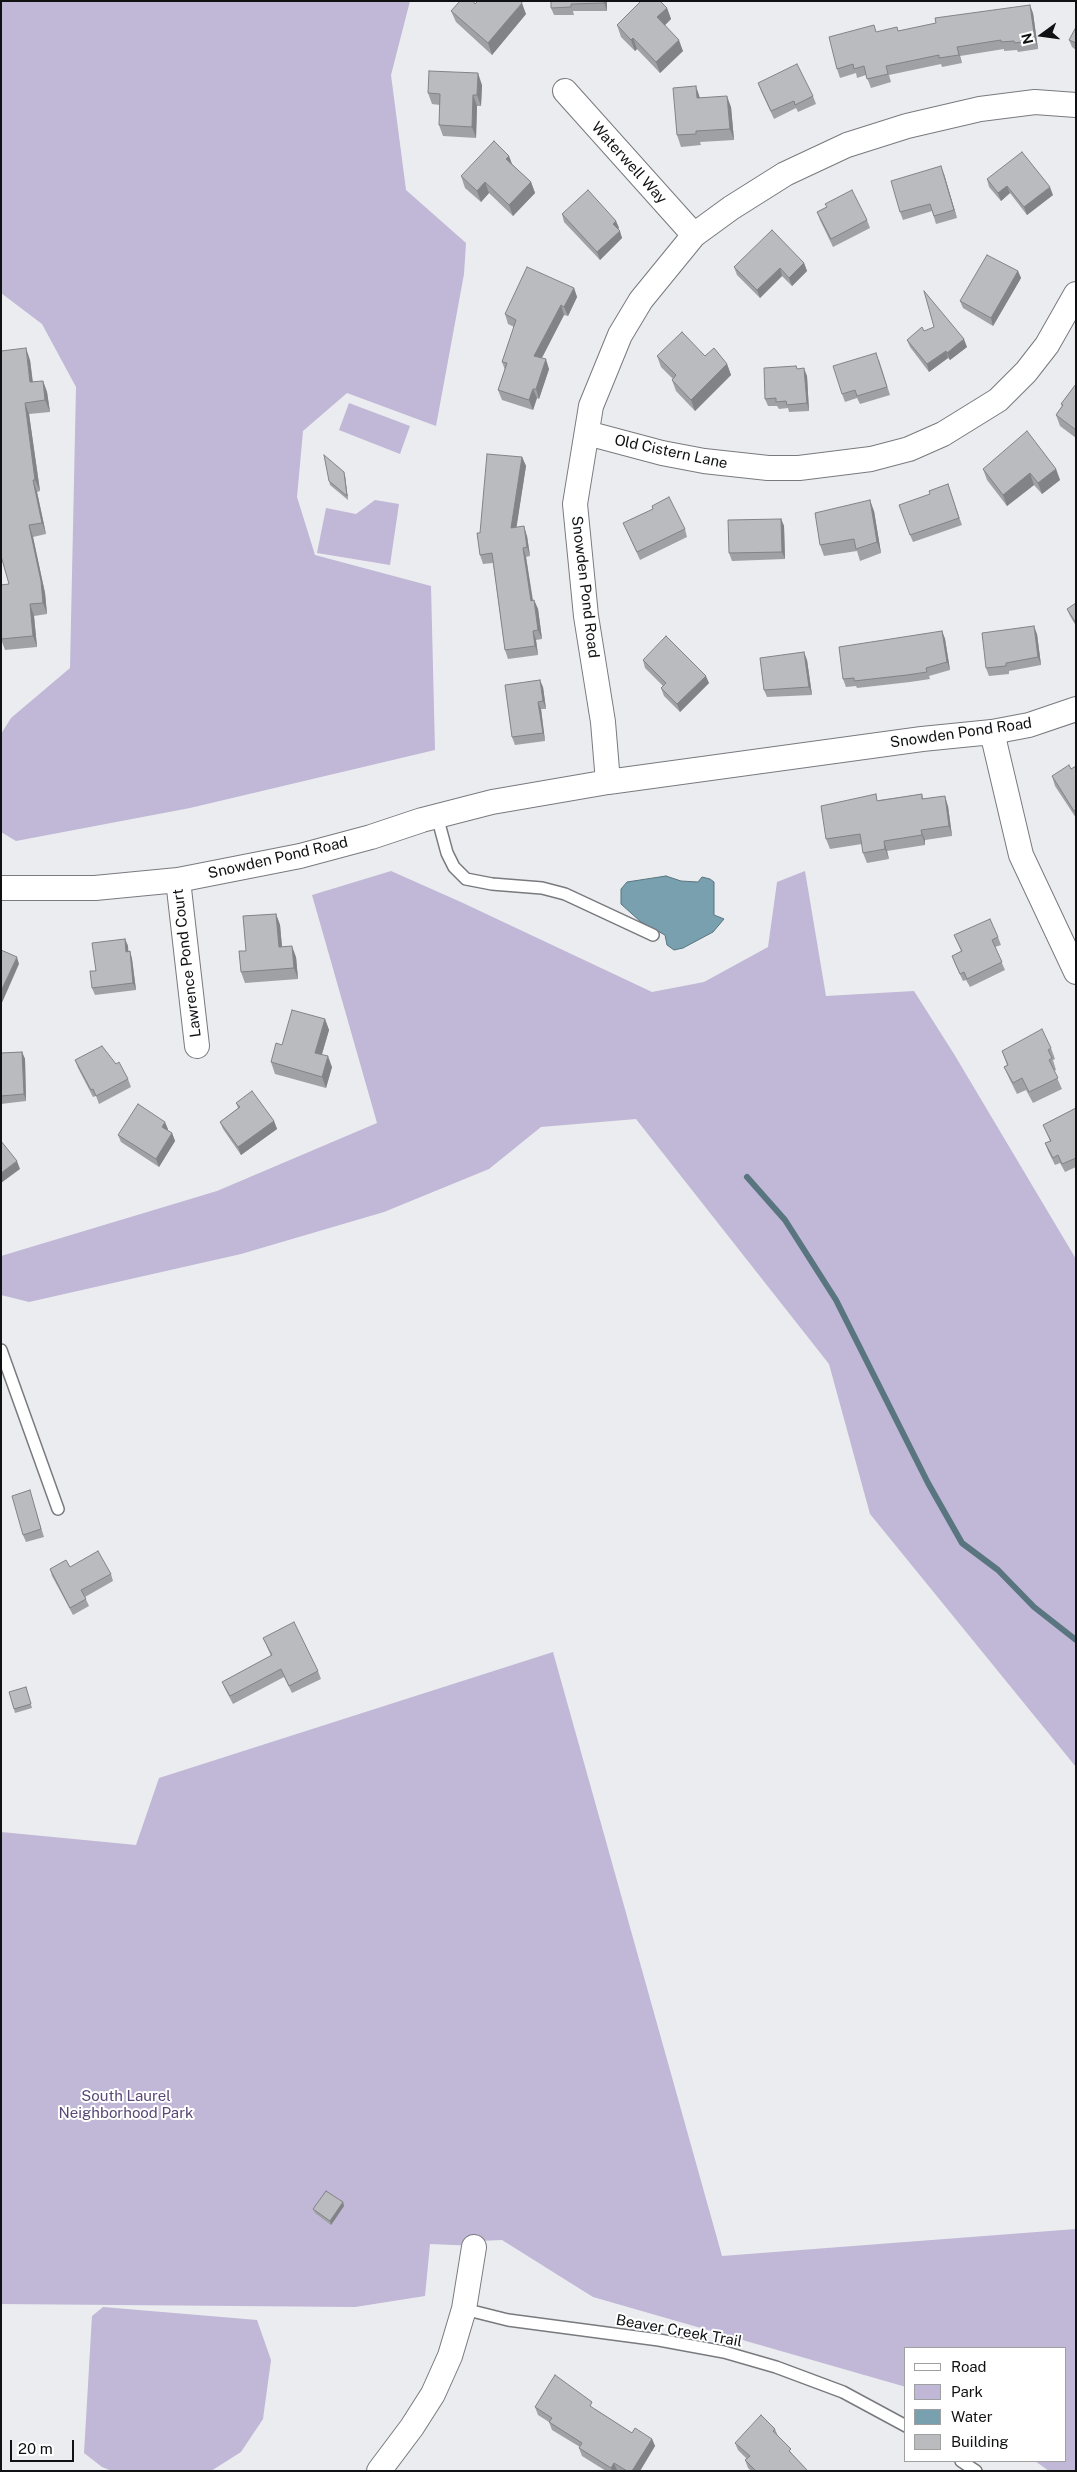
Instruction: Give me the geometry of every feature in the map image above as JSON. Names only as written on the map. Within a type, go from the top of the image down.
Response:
[{"type":"street","name":"Waterwell Way","points":[[565,91],[694,235]]},
{"type":"street","name":"Snowden Pond Road","points":[[608,782],[603,722],[586,616],[575,504],[579,470],[591,406],[620,335],[641,300],[694,235],[731,208],[785,174],[847,145],[907,126],[980,109],[1035,102],[1076,105]]},
{"type":"street","name":"Old Cistern Lane","points":[[587,433],[704,462],[768,468],[799,468],[871,459],[900,451],[943,434],[998,400],[1026,372],[1047,345],[1076,294]]},
{"type":"street","name":"Snowden Pond Road","points":[[1,888],[95,888],[178,880],[300,856],[436,816],[492,802],[608,782],[922,739],[992,732],[1029,725],[1076,709]]},
{"type":"street","points":[[992,732],[1022,855],[1076,972]]},
{"type":"street","name":"Lawrence Pond Court","points":[[178,880],[197,1046]]},
{"type":"street","points":[[390,2467],[433,2394],[450,2356],[464,2309],[474,2247]]},
{"type":"lane","points":[[436,816],[447,854],[454,867],[466,879],[492,884],[542,888],[564,894],[653,935]]},
{"type":"lane","points":[[1,1350],[58,1509]]},
{"type":"lane","name":"Beaver Creek Trail","points":[[464,2309],[508,2320],[659,2340],[724,2352],[776,2367],[843,2392],[886,2413],[904,2425]]},
{"type":"lane","points":[[962,2462],[976,2471]]},
{"type":"green space","points":[[1,1],[410,1],[391,75],[406,190],[466,243],[464,274],[436,426],[347,393],[303,431],[297,497],[315,555],[431,586],[435,750],[190,808],[16,841],[1,832],[1,734],[11,718],[70,668],[76,387],[42,324],[1,293]]},
{"type":"green space","points":[[349,403],[410,426],[400,454],[339,430]]},
{"type":"green space","points":[[375,500],[399,504],[390,565],[317,553],[326,508],[356,514]]},
{"type":"green space","points":[[391,871],[652,992],[704,982],[768,947],[777,882],[805,871],[826,996],[914,991],[954,1054],[1076,1259],[1076,1767],[870,1514],[829,1364],[636,1119],[541,1127],[489,1169],[384,1212],[241,1254],[29,1302],[1,1295],[1,1256],[217,1191],[377,1123],[312,895]]},
{"type":"green space","name":"South Laurel Neighborhood Park","points":[[553,1652],[722,2256],[1076,2229],[1076,2471],[1049,2471],[1036,2462],[1067,2462],[1067,2347],[904,2347],[904,2386],[593,2297],[502,2240],[479,2241],[478,2246],[430,2244],[425,2296],[355,2307],[1,2304],[1,1832],[136,1845],[159,1778]]},
{"type":"green space","points":[[103,2307],[257,2320],[271,2360],[263,2419],[241,2452],[211,2471],[112,2471],[102,2467],[84,2453],[92,2316]]},
{"type":"water","points":[[666,876],[681,881],[698,882],[702,877],[710,879],[714,882],[714,915],[724,919],[713,932],[683,948],[674,950],[667,945],[665,935],[641,922],[621,904],[621,889],[627,882]]},
{"type":"building","points":[[460,1],[473,1],[475,4],[478,1],[521,1],[522,3],[488,43],[451,11]]},
{"type":"building","points":[[551,1],[604,1],[604,3],[571,4],[571,7],[551,8]]},
{"type":"building","points":[[641,1],[660,1],[667,8],[657,17],[679,40],[656,62],[633,38],[631,40],[617,25]]},
{"type":"building","points":[[1030,5],[1035,40],[1015,43],[1014,41],[1001,42],[1001,40],[957,47],[959,55],[939,58],[939,55],[886,66],[888,74],[867,79],[864,66],[854,69],[853,64],[837,69],[829,37],[874,25],[876,32],[897,27],[898,31],[936,23],[935,18]]},
{"type":"building","points":[[1076,27],[1076,43],[1069,40]]},
{"type":"building","points":[[797,64],[813,96],[795,105],[794,101],[771,111],[758,83]]},
{"type":"building","points":[[429,71],[478,73],[477,95],[473,95],[472,127],[439,125],[440,94],[428,93]]},
{"type":"building","points":[[696,86],[697,98],[727,96],[730,129],[696,131],[696,134],[677,135],[673,88]]},
{"type":"building","points":[[494,141],[509,156],[506,159],[531,182],[509,205],[485,182],[477,191],[461,176]]},
{"type":"building","points":[[1022,152],[1050,187],[1024,207],[1007,186],[998,193],[987,179]]},
{"type":"building","points":[[941,166],[954,210],[934,216],[930,204],[900,212],[891,181]]},
{"type":"building","points":[[588,190],[616,221],[613,224],[620,231],[597,252],[562,214]]},
{"type":"building","points":[[852,190],[867,220],[831,239],[817,212],[827,207],[825,204]]},
{"type":"building","points":[[772,230],[804,263],[789,278],[780,268],[757,290],[734,267]]},
{"type":"building","points":[[987,255],[1018,271],[991,318],[960,301]]},
{"type":"building","points":[[527,267],[574,288],[564,307],[561,305],[534,356],[546,359],[536,389],[533,389],[529,400],[498,390],[507,363],[502,362],[516,320],[505,314]]},
{"type":"building","points":[[924,291],[964,339],[947,353],[946,351],[927,364],[907,340],[922,327],[924,331],[934,327]]},
{"type":"building","points":[[682,332],[705,356],[714,348],[727,364],[691,400],[672,380],[676,375],[657,356]]},
{"type":"building","points":[[26,348],[30,382],[43,381],[45,400],[25,403],[35,480],[33,480],[42,523],[29,525],[41,581],[43,603],[30,604],[33,636],[1,639],[1,585],[9,584],[1,556],[1,351]]},
{"type":"building","points":[[876,353],[887,387],[857,396],[855,390],[842,394],[833,366]]},
{"type":"building","points":[[796,366],[797,369],[804,368],[807,403],[787,405],[786,401],[776,402],[776,398],[765,399],[764,368]]},
{"type":"building","points":[[1076,384],[1076,430],[1056,415],[1063,405],[1061,404]]},
{"type":"building","points":[[1027,431],[1056,469],[1038,483],[1030,473],[1003,495],[983,469]]},
{"type":"building","points":[[487,454],[522,457],[511,528],[524,526],[527,547],[523,548],[531,601],[534,600],[538,630],[533,631],[535,646],[505,650],[492,553],[480,555],[477,533],[480,533]]},
{"type":"building","points":[[324,455],[344,472],[347,496],[329,481]]},
{"type":"building","points":[[948,484],[959,518],[910,535],[899,505],[930,494],[929,491]]},
{"type":"building","points":[[669,497],[685,529],[637,552],[623,523],[653,509],[652,506]]},
{"type":"building","points":[[870,500],[877,542],[856,549],[854,539],[820,545],[815,513]]},
{"type":"building","points":[[781,519],[782,552],[729,553],[728,520]]},
{"type":"building","points":[[1076,603],[1076,623],[1067,609]]},
{"type":"building","points":[[1034,626],[1038,657],[1006,663],[1006,666],[986,668],[982,633]]},
{"type":"building","points":[[942,631],[947,662],[926,668],[927,672],[854,681],[854,678],[843,679],[839,647]]},
{"type":"building","points":[[666,636],[706,676],[677,704],[661,688],[666,683],[643,660]]},
{"type":"building","points":[[804,652],[809,687],[764,690],[760,658]]},
{"type":"building","points":[[540,680],[543,701],[538,702],[543,733],[512,737],[505,685]]},
{"type":"building","points":[[1069,765],[1071,769],[1076,766],[1076,810],[1074,811],[1052,776]]},
{"type":"building","points":[[876,794],[877,801],[922,794],[922,799],[945,796],[949,826],[921,830],[922,835],[884,841],[885,849],[863,853],[860,834],[826,839],[821,806]]},
{"type":"building","points":[[276,914],[279,947],[292,946],[294,968],[241,972],[239,951],[246,951],[243,916]]},
{"type":"building","points":[[990,919],[998,937],[992,940],[1002,962],[967,979],[964,972],[960,974],[952,956],[962,951],[954,935]]},
{"type":"building","points":[[125,939],[126,952],[130,951],[133,983],[92,988],[90,971],[96,971],[92,943]]},
{"type":"building","points":[[1,950],[17,957],[1,991]]},
{"type":"building","points":[[292,1010],[325,1019],[315,1053],[328,1056],[322,1077],[271,1062],[276,1043],[282,1045]]},
{"type":"building","points":[[1042,1029],[1051,1048],[1048,1050],[1052,1058],[1049,1060],[1058,1078],[1029,1092],[1022,1078],[1013,1083],[1004,1067],[1008,1065],[1002,1051]]},
{"type":"building","points":[[102,1046],[116,1064],[119,1062],[128,1079],[96,1096],[75,1060]]},
{"type":"building","points":[[22,1052],[24,1094],[1,1096],[1,1053]]},
{"type":"building","points":[[252,1091],[274,1121],[238,1147],[220,1122],[240,1107],[236,1103]]},
{"type":"building","points":[[138,1104],[165,1122],[162,1127],[172,1133],[156,1159],[118,1135]]},
{"type":"building","points":[[1076,1108],[1076,1158],[1062,1164],[1058,1155],[1053,1158],[1045,1143],[1051,1141],[1043,1125]]},
{"type":"building","points":[[1,1141],[17,1161],[1,1173]]},
{"type":"building","points":[[30,1490],[41,1529],[23,1535],[12,1496]]},
{"type":"building","points":[[98,1551],[111,1574],[81,1590],[86,1599],[70,1608],[50,1569],[66,1560],[70,1567]]},
{"type":"building","points":[[294,1622],[318,1671],[289,1686],[281,1669],[230,1696],[222,1682],[272,1655],[263,1638]]},
{"type":"building","points":[[26,1687],[31,1704],[14,1709],[9,1692]]},
{"type":"building","points":[[326,2191],[343,2202],[330,2221],[313,2209]]},
{"type":"building","points":[[555,2375],[592,2402],[590,2406],[632,2433],[635,2428],[652,2439],[632,2471],[627,2471],[614,2463],[611,2468],[579,2448],[582,2443],[549,2422],[552,2418],[535,2407]]},
{"type":"building","points":[[761,2415],[775,2429],[773,2431],[791,2449],[789,2451],[808,2471],[756,2471],[745,2460],[750,2456],[735,2443]]},
{"type":"waterway","points":[[747,1177],[785,1220],[836,1300],[928,1483],[962,1543],[998,1570],[1034,1607],[1076,1640]]}]
